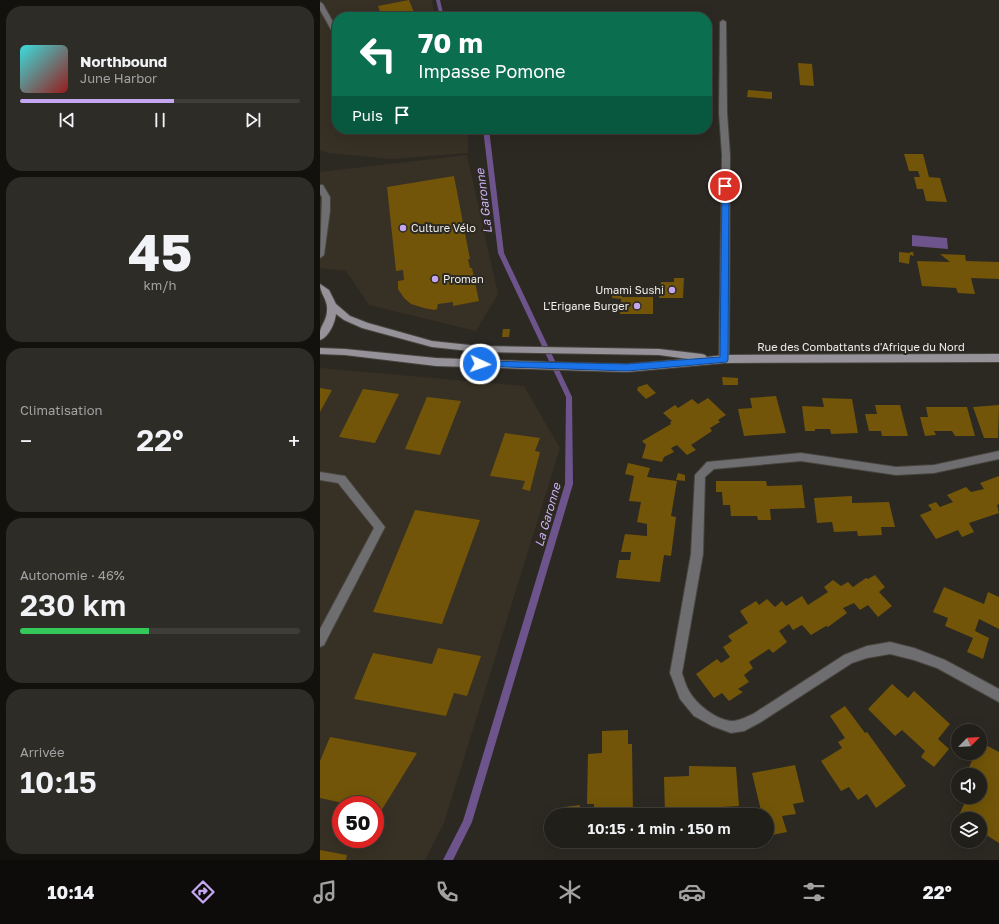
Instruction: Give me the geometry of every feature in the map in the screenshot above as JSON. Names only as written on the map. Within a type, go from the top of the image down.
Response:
[{"type":"main road","points":[[320,287],[326,291],[331,299],[333,313],[327,330],[320,337]]},
{"type":"main road","name":"Rue des Combattants d'Afrique du Nord","points":[[332,306],[347,318],[365,326],[432,344],[505,350],[659,352],[724,360]]},
{"type":"main road","name":"Rue des Combattants d'Afrique du Nord","points":[[320,351],[345,352],[436,362],[627,368],[724,360],[999,358]]},
{"type":"street","points":[[320,4],[332,26]]},
{"type":"street","points":[[723,22],[723,113],[726,154],[724,360]]},
{"type":"street","points":[[320,187],[326,197],[326,211],[320,255]]},
{"type":"street","points":[[320,221],[326,211]]},
{"type":"street","points":[[999,455],[934,468],[896,471],[801,457],[711,465],[700,475],[697,554],[676,673],[684,694],[698,712],[716,722],[731,727],[744,725],[757,718],[848,659],[867,652],[890,648],[914,654],[941,664],[999,696]]},
{"type":"street","points":[[320,476],[341,479],[380,528],[320,641]]},
{"type":"shaded area","points":[[320,0],[432,0],[434,12],[332,12],[332,134],[468,134],[468,153],[391,159],[329,153],[320,150]]},
{"type":"shaded area","points":[[467,155],[498,294],[476,331],[369,305],[346,271],[320,268],[320,172]]},
{"type":"shaded area","points":[[912,235],[947,238],[948,249],[912,246]]},
{"type":"shaded area","points":[[320,368],[524,386],[560,448],[444,823],[425,860],[320,860]]},
{"type":"building","points":[[409,0],[414,12],[380,12],[378,6]]},
{"type":"building","points":[[798,63],[812,64],[814,86],[800,85]]},
{"type":"building","points":[[748,90],[772,92],[772,99],[747,97]]},
{"type":"building","points":[[904,154],[923,154],[929,177],[940,178],[947,202],[926,201],[923,189],[917,189],[914,177],[920,177],[918,171],[909,171]]},
{"type":"building","points":[[454,176],[470,259],[468,259],[470,268],[472,268],[479,301],[453,306],[453,302],[438,304],[437,309],[434,310],[411,304],[404,298],[398,289],[398,281],[404,280],[403,270],[396,271],[387,187]]},
{"type":"building","points":[[899,252],[913,252],[914,256],[910,255],[909,264],[899,262]]},
{"type":"building","points":[[940,254],[965,255],[966,261],[999,262],[999,279],[971,278],[975,294],[958,293],[956,288],[922,286],[917,261],[950,262]]},
{"type":"building","name":"Umami Sushi","points":[[674,278],[684,278],[683,298],[659,298],[661,282],[674,282]]},
{"type":"building","name":"L'Erigane Burger","points":[[622,292],[622,297],[653,297],[653,314],[620,314],[621,299],[612,298],[612,294]]},
{"type":"building","points":[[503,329],[510,329],[509,337],[502,337]]},
{"type":"building","points":[[722,377],[738,378],[738,385],[723,385]]},
{"type":"building","points":[[647,384],[656,393],[646,399],[637,390],[638,387]]},
{"type":"building","points":[[320,388],[332,390],[320,412]]},
{"type":"building","points":[[363,389],[399,394],[375,443],[339,437]]},
{"type":"building","points":[[776,396],[786,433],[744,436],[738,409],[752,408],[750,398]]},
{"type":"building","points":[[427,397],[461,401],[440,455],[405,449]]},
{"type":"building","points":[[708,398],[726,415],[718,420],[720,422],[710,428],[712,431],[691,445],[696,450],[687,455],[677,445],[671,448],[674,452],[664,457],[662,462],[642,458],[646,445],[642,441],[671,424],[670,422],[672,421],[663,413],[675,405],[678,408],[692,399],[698,404]]},
{"type":"building","points":[[822,398],[852,399],[858,433],[831,434],[830,429],[805,431],[802,406],[824,407]]},
{"type":"building","points":[[875,405],[900,405],[908,436],[882,436],[881,431],[869,431],[865,414],[877,414]]},
{"type":"building","points":[[999,405],[998,438],[984,438],[973,407]]},
{"type":"building","points":[[926,407],[967,407],[975,436],[955,436],[952,431],[934,431],[936,435],[925,436],[920,417],[928,417]]},
{"type":"building","points":[[505,433],[540,438],[535,451],[540,452],[530,491],[522,489],[525,481],[490,476]]},
{"type":"building","points":[[628,463],[650,468],[647,477],[677,481],[671,516],[676,517],[671,556],[664,555],[660,582],[616,578],[619,560],[630,560],[631,552],[621,552],[625,534],[647,536],[647,524],[637,522],[641,502],[629,501],[634,476],[625,474]]},
{"type":"building","points":[[678,473],[685,475],[685,481],[676,480]]},
{"type":"building","points":[[999,476],[999,504],[997,505],[999,513],[969,523],[974,532],[962,537],[958,530],[936,539],[920,515],[932,510],[928,505],[936,502],[940,507],[953,502],[947,495],[966,487],[971,492],[984,489],[980,483]]},
{"type":"building","points":[[716,481],[766,481],[767,486],[802,485],[805,508],[770,509],[771,520],[758,520],[757,516],[731,516],[730,505],[723,505],[722,492],[716,492]]},
{"type":"building","points":[[852,496],[852,503],[889,502],[895,527],[881,527],[882,535],[858,536],[857,531],[834,532],[832,522],[817,523],[814,498]]},
{"type":"building","points":[[415,510],[480,520],[442,624],[373,612]]},
{"type":"building","points":[[875,575],[885,587],[879,592],[892,606],[878,617],[868,605],[860,610],[854,603],[843,608],[847,613],[828,627],[826,626],[811,635],[802,625],[793,630],[789,624],[779,631],[787,642],[773,653],[769,649],[749,662],[753,668],[744,675],[749,682],[738,689],[743,692],[729,701],[722,693],[714,698],[696,674],[717,659],[721,663],[730,657],[723,647],[732,641],[728,636],[748,623],[740,611],[756,601],[759,605],[767,599],[775,607],[782,601],[786,606],[802,596],[808,605],[828,592],[824,587],[833,580],[841,586],[848,582],[853,587],[866,578],[868,579]]},
{"type":"building","points":[[944,587],[984,604],[988,592],[999,597],[999,629],[979,619],[975,631],[989,638],[983,659],[967,652],[973,638],[945,626],[948,618],[933,612]]},
{"type":"building","points":[[438,648],[481,656],[467,696],[454,693],[446,716],[354,699],[373,653],[432,664]]},
{"type":"building","points":[[892,684],[908,698],[914,691],[950,724],[938,739],[949,749],[934,767],[921,757],[925,751],[902,730],[895,736],[868,709]]},
{"type":"building","points":[[845,706],[865,733],[867,732],[906,786],[876,808],[867,794],[858,800],[849,787],[841,791],[821,761],[842,748],[838,742],[845,738],[830,716]]},
{"type":"building","points":[[628,730],[628,744],[632,744],[633,808],[594,808],[594,804],[587,804],[588,754],[602,753],[602,731]]},
{"type":"building","points":[[330,737],[417,753],[384,806],[384,796],[332,796],[332,801],[320,798],[320,761]]},
{"type":"building","points":[[987,746],[999,752],[999,843],[987,835],[987,812],[961,812],[964,804],[987,804],[987,768],[969,768],[972,760],[987,760]]},
{"type":"building","points":[[795,765],[804,802],[793,804],[796,814],[782,816],[787,832],[774,835],[774,808],[760,808],[752,773]]},
{"type":"building","points":[[689,766],[736,767],[739,806],[722,808],[665,808],[664,777],[689,776]]},
{"type":"building","points":[[580,805],[580,808],[564,807]]},
{"type":"building","points":[[320,850],[347,855],[346,860],[320,860]]},
{"type":"waterway","name":"La Garonne","points":[[438,0],[441,12]]},
{"type":"waterway","name":"La Garonne","points":[[448,860],[467,822],[569,484],[569,397],[501,253],[487,134]]},
{"type":"place","name":"Culture Vélo","points":[[403,228]]},
{"type":"place","name":"Proman","points":[[435,279]]},
{"type":"place","name":"Umami Sushi","points":[[672,290]]},
{"type":"place","name":"L'Erigane Burger","points":[[637,306]]},
{"type":"route","points":[[480,364],[627,368],[724,360],[725,186]]}]
